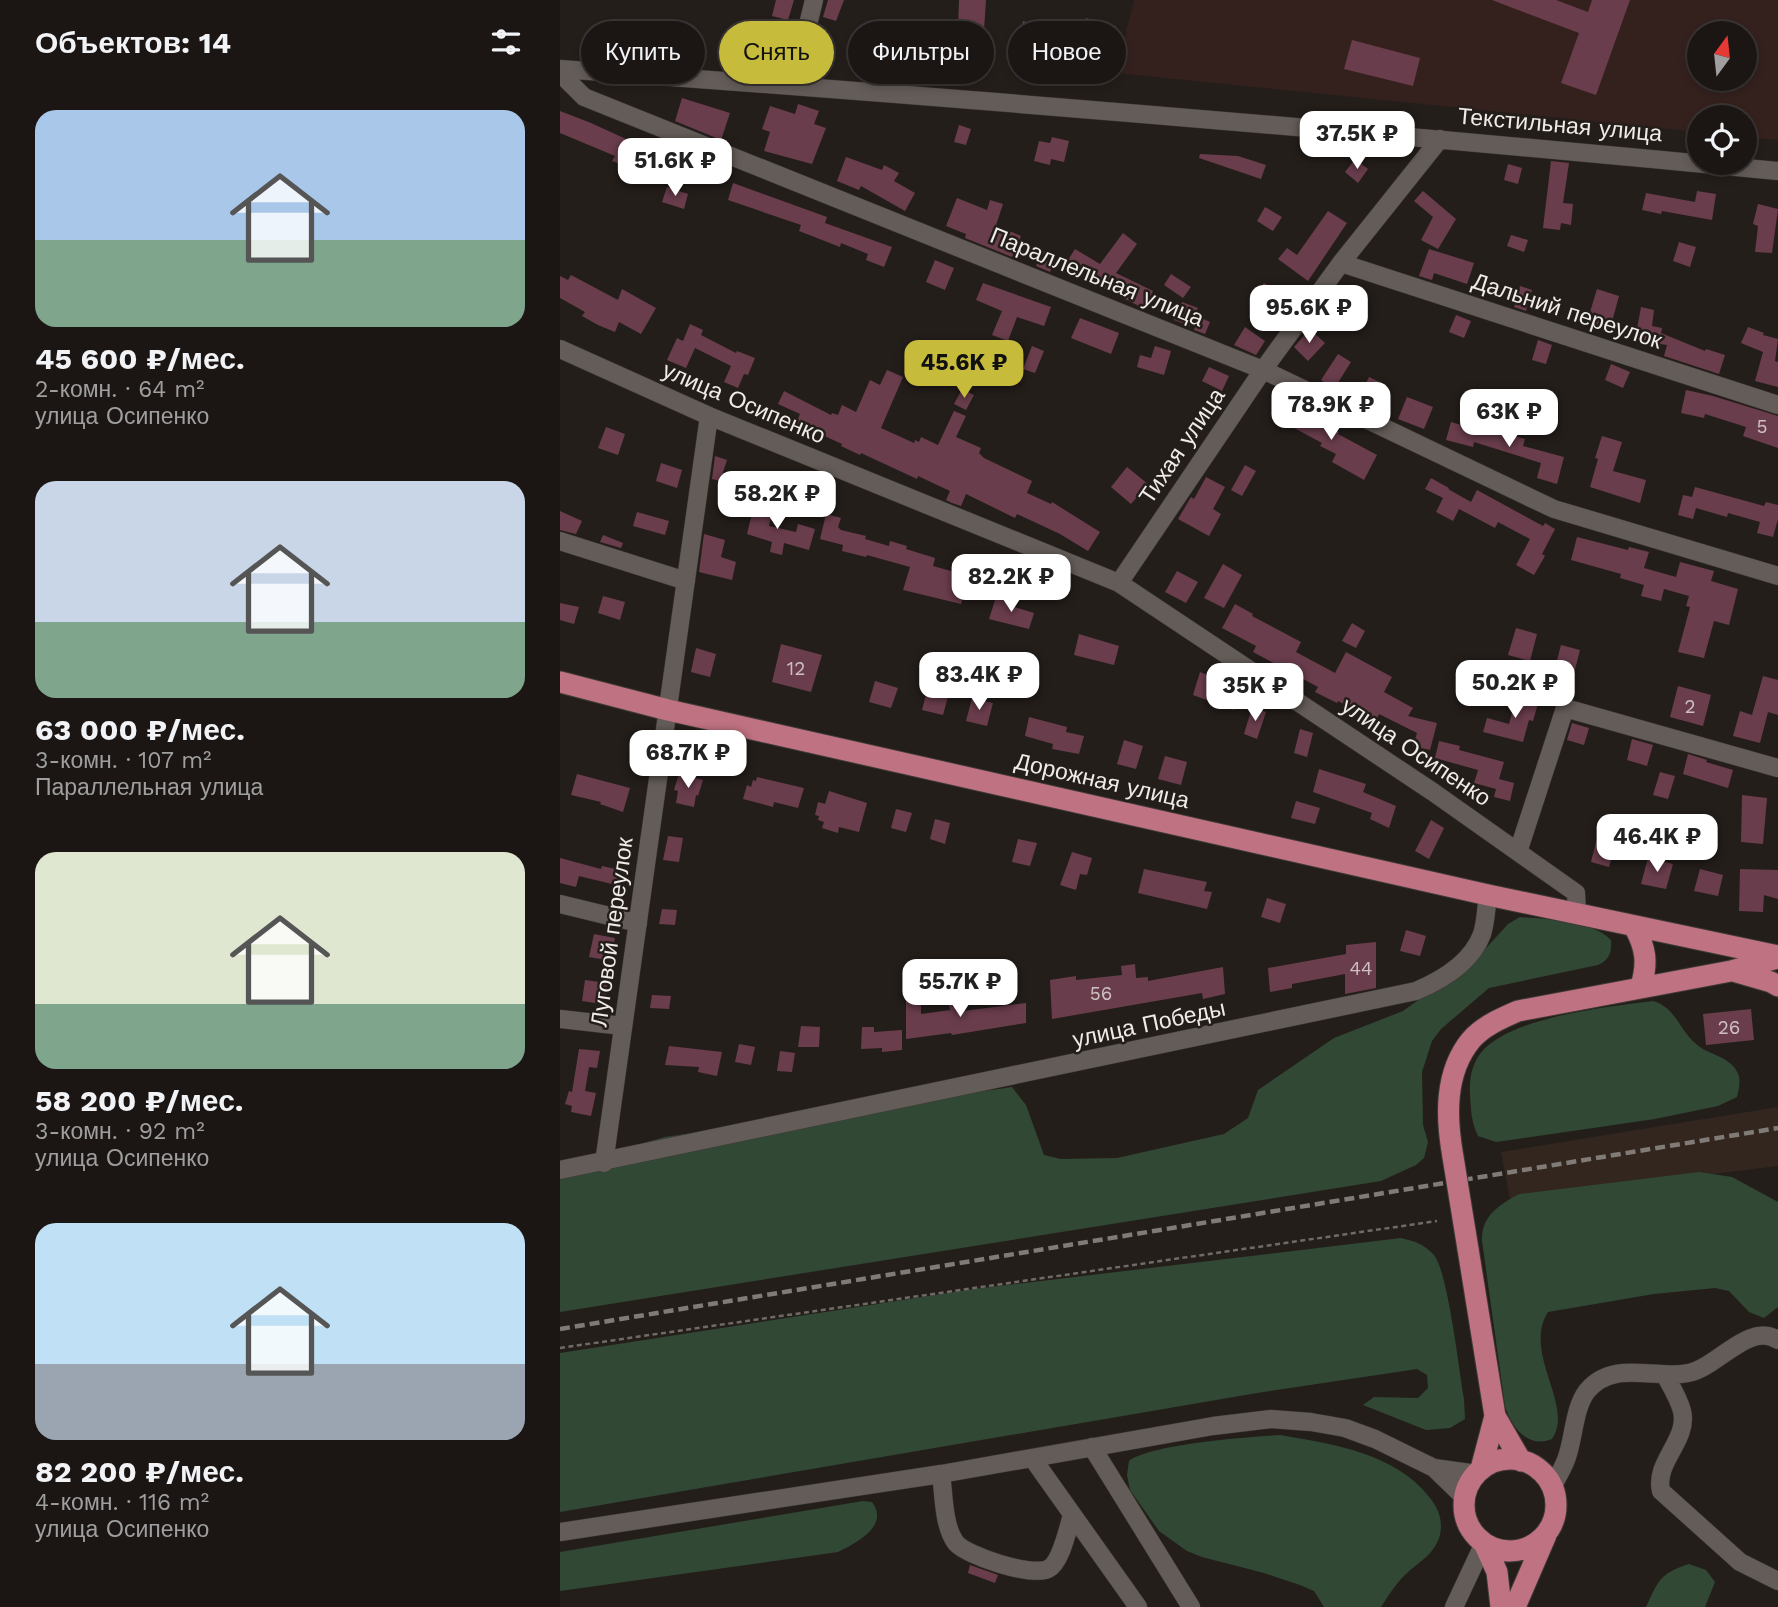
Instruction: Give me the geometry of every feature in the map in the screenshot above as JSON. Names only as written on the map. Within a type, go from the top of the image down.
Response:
[{"type":"main road","name":"Дорожная улица","points":[[560,682],[668,710],[1488,895],[1778,957]]},
{"type":"main road","points":[[1634,926],[1645,949],[1646,970],[1641,986]]},
{"type":"main road","points":[[1521,1461],[1495,1416],[1449,1133],[1449,1089],[1457,1065],[1471,1040],[1494,1022],[1518,1011],[1731,971],[1778,957]]},
{"type":"main road","points":[[1731,971],[1778,986]]},
{"type":"main road","points":[[1479,1471],[1495,1416]]},
{"type":"main road","points":[[1501,1607],[1497,1572],[1484,1543],[1472,1531],[1465,1515],[1465,1498],[1470,1482],[1479,1471],[1496,1461],[1513,1459],[1529,1463],[1543,1472],[1553,1486],[1557,1503],[1554,1519],[1514,1607]]},
{"type":"main road","points":[[1484,1543],[1500,1549],[1517,1550],[1533,1545],[1546,1534]]},
{"type":"street","points":[[793,86],[814,0]]},
{"type":"street","name":"Текстильная улица","points":[[560,71],[793,86],[1440,139],[1778,171]]},
{"type":"street","name":"Параллельная улица","points":[[560,71],[584,97],[1263,370],[1554,509],[1778,576]]},
{"type":"street","name":"Тихая улица","points":[[1119,583],[1263,370],[1341,263],[1440,139]]},
{"type":"street","name":"Дальний переулок","points":[[1341,263],[1778,405]]},
{"type":"street","name":"улица Осипенко","points":[[560,349],[709,416],[1119,583],[1433,792],[1576,893],[1577,914]]},
{"type":"street","name":"Луговой переулок","points":[[604,1163],[709,416]]},
{"type":"street","points":[[560,541],[686,581]]},
{"type":"street","points":[[1518,852],[1565,708],[1778,768]]},
{"type":"street","name":"улица Победы","points":[[560,1170],[604,1163],[1416,991],[1432,984],[1472,953],[1481,936],[1488,895]]},
{"type":"street","points":[[560,904],[638,923]]},
{"type":"street","points":[[560,1019],[623,1026]]},
{"type":"street","points":[[1553,1486],[1567,1458],[1586,1392],[1607,1375],[1621,1372],[1665,1375],[1690,1373],[1712,1363],[1743,1342],[1762,1335],[1778,1340]]},
{"type":"street","points":[[1665,1375],[1682,1411],[1683,1423],[1661,1470],[1661,1491],[1740,1562],[1778,1581]]},
{"type":"street","points":[[560,1532],[941,1474],[1213,1426],[1271,1419],[1345,1427],[1375,1439],[1434,1468],[1465,1498]]},
{"type":"street","points":[[1092,1447],[1191,1607]]},
{"type":"street","points":[[1033,1459],[1138,1607]]},
{"type":"street","points":[[1434,1468],[1479,1471]]},
{"type":"street","points":[[941,1474],[950,1532],[957,1544],[966,1551],[1013,1567],[1034,1572],[1049,1569],[1062,1548],[1072,1515]]},
{"type":"street","points":[[1454,1607],[1484,1543]]},
{"type":"path","points":[[560,1348],[1437,1221]]},
{"type":"shaded area","points":[[1134,0],[1778,0],[1778,140],[1757,138],[1757,105],[1687,105],[1687,131],[1126,74],[1126,32]]},
{"type":"shaded area","points":[[1778,1107],[1778,1166],[1510,1199],[1501,1152]]},
{"type":"green space","points":[[1520,917],[1569,922],[1593,929],[1611,940],[1609,956],[1598,965],[1489,988],[1441,1029],[1432,1041],[1422,1072],[1423,1125],[1428,1142],[1424,1158],[1416,1165],[1381,1181],[560,1312],[560,1166],[665,1137],[1012,1087],[1026,1105],[1044,1155],[1061,1159],[1117,1158],[1224,1134],[1248,1118],[1258,1090],[1334,1038],[1403,1011],[1477,958],[1508,924]]},
{"type":"green space","points":[[1653,1001],[1667,1008],[1700,1047],[1732,1065],[1738,1073],[1737,1097],[1718,1106],[1655,1119],[1496,1142],[1478,1136],[1472,1116],[1470,1082],[1474,1065],[1484,1049],[1518,1028],[1540,1021],[1588,1010]]},
{"type":"green space","points":[[1699,1172],[1732,1177],[1778,1202],[1778,1307],[1764,1318],[1749,1312],[1729,1291],[1715,1288],[1654,1294],[1548,1312],[1542,1328],[1541,1344],[1554,1395],[1557,1426],[1552,1439],[1535,1441],[1528,1438],[1516,1428],[1505,1406],[1482,1241],[1482,1232],[1488,1218],[1498,1207],[1519,1194]]},
{"type":"green space","points":[[1401,1238],[1419,1244],[1434,1255],[1444,1281],[1465,1419],[1450,1428],[1426,1430],[1363,1405],[1374,1397],[1418,1398],[1428,1388],[1427,1375],[1417,1369],[1257,1393],[560,1512],[560,1353],[974,1289]]},
{"type":"green space","points":[[1280,1435],[1341,1447],[1381,1461],[1400,1470],[1416,1483],[1436,1507],[1441,1527],[1436,1544],[1429,1554],[1399,1581],[1381,1607],[1324,1607],[1314,1591],[1300,1585],[1187,1551],[1159,1531],[1130,1490],[1127,1475],[1129,1461],[1141,1455],[1201,1442]]},
{"type":"green space","points":[[863,1501],[872,1502],[876,1511],[874,1526],[861,1539],[838,1552],[560,1591],[560,1552]]},
{"type":"green space","points":[[1689,1564],[1706,1570],[1715,1582],[1705,1607],[1646,1607],[1661,1579],[1671,1571]]},
{"type":"building","points":[[776,0],[794,0],[788,20],[772,16]]},
{"type":"building","points":[[828,0],[844,0],[836,21],[823,17]]},
{"type":"building","points":[[959,0],[986,0],[985,21],[958,21]]},
{"type":"building","points":[[1492,0],[1556,0],[1588,12],[1592,0],[1630,0],[1596,95],[1561,83],[1579,33]]},
{"type":"building","points":[[1352,40],[1420,58],[1413,86],[1344,69]]},
{"type":"building","points":[[682,98],[730,113],[721,140],[675,121]]},
{"type":"building","points":[[798,104],[819,111],[814,124],[826,128],[812,164],[764,151],[770,132],[762,129],[770,106],[795,114]]},
{"type":"building","points":[[560,111],[639,145],[642,138],[662,146],[650,176],[612,161],[615,156],[560,133]]},
{"type":"building","points":[[959,125],[971,129],[966,145],[954,142]]},
{"type":"building","points":[[1052,137],[1069,141],[1064,162],[1051,159],[1050,165],[1034,161],[1039,141],[1050,143]]},
{"type":"building","points":[[1200,154],[1238,156],[1266,165],[1261,179],[1199,158]]},
{"type":"building","points":[[846,157],[882,170],[884,165],[899,173],[894,181],[915,193],[905,211],[861,186],[859,190],[837,181]]},
{"type":"building","points":[[1355,159],[1368,169],[1358,183],[1345,172]]},
{"type":"building","points":[[1551,161],[1569,163],[1563,203],[1573,204],[1571,225],[1561,223],[1560,230],[1543,228]]},
{"type":"building","points":[[1508,164],[1522,168],[1518,184],[1504,180]]},
{"type":"building","points":[[733,183],[827,217],[825,223],[892,247],[884,267],[866,260],[868,254],[841,243],[840,247],[799,231],[801,225],[728,200]]},
{"type":"building","points":[[667,187],[688,194],[684,209],[662,202]]},
{"type":"building","points":[[1423,191],[1456,219],[1438,249],[1421,240],[1433,217],[1414,201]]},
{"type":"building","points":[[1697,191],[1716,194],[1712,220],[1642,210],[1646,193],[1695,202]]},
{"type":"building","points":[[957,198],[987,210],[990,200],[1003,204],[996,225],[1021,236],[1012,257],[965,238],[966,234],[946,226]]},
{"type":"building","points":[[1758,204],[1778,209],[1772,253],[1755,252],[1758,226],[1753,224]]},
{"type":"building","points":[[1265,207],[1282,217],[1273,231],[1257,221]]},
{"type":"building","points":[[1328,211],[1347,223],[1308,281],[1278,259],[1287,248],[1297,255]]},
{"type":"building","points":[[1123,233],[1137,244],[1116,273],[1153,291],[1145,309],[1081,274],[1078,278],[1063,268],[1075,249],[1100,264]]},
{"type":"building","points":[[1511,235],[1528,240],[1524,252],[1507,246]]},
{"type":"building","points":[[1679,242],[1696,247],[1690,267],[1673,261]]},
{"type":"building","points":[[1429,249],[1474,263],[1467,284],[1434,273],[1432,280],[1419,276]]},
{"type":"building","points":[[1042,251],[1056,256],[1050,272],[1036,266]]},
{"type":"building","points":[[935,260],[954,268],[945,290],[926,282]]},
{"type":"building","points":[[1171,274],[1191,287],[1183,298],[1164,285]]},
{"type":"building","points":[[571,275],[618,300],[622,289],[656,308],[641,334],[619,322],[615,332],[598,325],[582,316],[585,312],[560,298],[560,276],[568,280]]},
{"type":"building","points":[[983,283],[1051,307],[1044,326],[1017,317],[1008,341],[992,335],[1002,311],[976,300]]},
{"type":"building","points":[[1264,283],[1292,301],[1280,320],[1257,305],[1262,298],[1257,295]]},
{"type":"building","points":[[1520,286],[1532,290],[1526,311],[1514,307]]},
{"type":"building","points":[[1597,289],[1619,296],[1610,329],[1587,322]]},
{"type":"building","points":[[1182,302],[1198,308],[1190,326],[1174,320]]},
{"type":"building","points":[[1641,307],[1654,310],[1652,326],[1662,328],[1661,333],[1705,351],[1706,349],[1725,355],[1719,374],[1664,356],[1667,345],[1635,340]]},
{"type":"building","points":[[1456,315],[1471,321],[1464,338],[1449,332]]},
{"type":"building","points":[[1199,317],[1210,322],[1205,334],[1194,330]]},
{"type":"building","points":[[1080,318],[1119,333],[1111,354],[1071,338]]},
{"type":"building","points":[[690,324],[703,330],[701,335],[736,353],[737,351],[755,358],[748,375],[744,374],[738,388],[724,382],[731,366],[695,348],[686,368],[667,360],[677,338],[683,341]]},
{"type":"building","points":[[1245,327],[1265,341],[1256,355],[1234,345]]},
{"type":"building","points":[[1748,327],[1778,339],[1775,361],[1778,362],[1778,387],[1755,381],[1763,352],[1741,343]]},
{"type":"building","points":[[1310,329],[1325,343],[1308,361],[1294,347]]},
{"type":"building","points":[[1538,340],[1552,345],[1546,364],[1532,360]]},
{"type":"building","points":[[1032,346],[1044,351],[1035,373],[1023,369]]},
{"type":"building","points":[[1155,346],[1171,351],[1164,375],[1137,367],[1140,355],[1151,358]]},
{"type":"building","points":[[1338,354],[1351,362],[1334,389],[1321,380]]},
{"type":"building","points":[[1611,364],[1630,372],[1623,388],[1605,380]]},
{"type":"building","points":[[1209,367],[1229,376],[1222,391],[1202,381]]},
{"type":"building","points":[[887,370],[903,377],[881,428],[914,443],[915,440],[919,442],[921,437],[938,445],[954,411],[966,416],[956,437],[981,448],[979,453],[984,458],[1032,481],[1027,493],[1051,504],[1052,502],[1100,532],[1088,551],[1060,534],[1017,514],[1015,518],[966,494],[961,506],[952,503],[946,500],[950,491],[841,446],[842,444],[796,423],[800,414],[778,404],[784,391],[831,415],[838,415],[842,405],[856,412],[870,380],[880,385]]},
{"type":"building","points":[[1369,377],[1386,385],[1374,410],[1357,402]]},
{"type":"building","points":[[962,389],[974,395],[966,410],[954,404]]},
{"type":"building","points":[[1686,390],[1778,416],[1778,448],[1743,436],[1746,427],[1705,414],[1704,418],[1681,413]]},
{"type":"building","points":[[1407,397],[1433,407],[1424,429],[1398,419]]},
{"type":"building","points":[[1291,402],[1339,432],[1338,434],[1377,455],[1364,480],[1332,462],[1336,454],[1320,446],[1322,443],[1281,421]]},
{"type":"building","points":[[1451,422],[1496,435],[1498,431],[1525,439],[1523,446],[1564,457],[1557,484],[1537,478],[1541,463],[1474,442],[1473,447],[1446,440]]},
{"type":"building","points":[[606,427],[625,434],[618,455],[598,448]]},
{"type":"building","points":[[1602,436],[1622,442],[1613,471],[1646,480],[1640,503],[1590,487]]},
{"type":"building","points":[[715,456],[727,460],[720,481],[712,479]]},
{"type":"building","points":[[661,463],[682,470],[677,488],[656,481]]},
{"type":"building","points":[[1245,465],[1256,471],[1242,496],[1231,490]]},
{"type":"building","points":[[1127,467],[1148,484],[1131,504],[1111,487]]},
{"type":"building","points":[[1206,477],[1225,487],[1213,509],[1221,514],[1209,536],[1178,519],[1191,497],[1194,499]]},
{"type":"building","points":[[1431,478],[1471,502],[1477,490],[1543,526],[1545,523],[1555,529],[1542,554],[1545,556],[1534,575],[1516,565],[1530,539],[1498,522],[1495,528],[1459,509],[1453,521],[1436,512],[1443,498],[1425,489]]},
{"type":"building","points":[[1695,487],[1764,506],[1766,502],[1778,505],[1778,519],[1773,537],[1757,533],[1760,522],[1728,513],[1727,517],[1696,508],[1693,519],[1678,515],[1683,495],[1692,497]]},
{"type":"building","points":[[755,501],[774,506],[769,526],[796,532],[798,524],[815,529],[809,550],[784,543],[782,555],[770,552],[772,542],[747,534]]},
{"type":"building","points":[[560,511],[582,521],[576,534],[560,530]]},
{"type":"building","points":[[637,512],[669,521],[665,535],[633,526]]},
{"type":"building","points":[[826,514],[841,518],[838,527],[841,530],[866,536],[865,539],[889,546],[890,541],[907,546],[906,549],[935,558],[933,566],[969,576],[961,604],[903,590],[910,567],[842,551],[843,545],[820,539]]},
{"type":"building","points":[[704,534],[725,540],[721,557],[736,562],[732,580],[699,572]]},
{"type":"building","points":[[603,535],[623,543],[621,548],[600,542]]},
{"type":"building","points":[[1577,537],[1628,550],[1629,547],[1649,552],[1644,568],[1676,577],[1680,562],[1714,571],[1711,581],[1738,589],[1729,625],[1714,621],[1704,658],[1678,652],[1690,607],[1686,606],[1689,596],[1664,589],[1661,601],[1641,596],[1644,585],[1620,578],[1621,574],[1571,560]]},
{"type":"building","points":[[1223,564],[1242,575],[1224,608],[1204,598]]},
{"type":"building","points":[[1177,571],[1198,582],[1186,603],[1165,592]]},
{"type":"building","points":[[603,596],[625,602],[620,620],[598,613]]},
{"type":"building","points":[[996,597],[1012,603],[1011,606],[1034,613],[1029,629],[989,619]]},
{"type":"building","points":[[560,603],[579,607],[574,624],[560,620]]},
{"type":"building","points":[[1235,604],[1301,642],[1296,652],[1335,673],[1346,652],[1392,677],[1384,692],[1413,708],[1408,716],[1437,723],[1430,750],[1413,746],[1417,733],[1379,714],[1376,721],[1338,701],[1337,703],[1315,692],[1318,687],[1253,652],[1256,646],[1222,628]]},
{"type":"building","points":[[1352,623],[1365,631],[1356,648],[1342,641]]},
{"type":"building","points":[[1516,628],[1537,634],[1530,661],[1508,655]]},
{"type":"building","points":[[1079,634],[1119,646],[1114,665],[1074,655]]},
{"type":"building","points":[[781,644],[822,655],[811,692],[772,682]]},
{"type":"building","points":[[1561,645],[1580,650],[1572,681],[1553,676]]},
{"type":"building","points":[[696,648],[716,654],[710,677],[691,672]]},
{"type":"building","points":[[1200,672],[1241,689],[1234,710],[1193,695]]},
{"type":"building","points":[[1763,676],[1778,680],[1778,715],[1768,712],[1760,743],[1733,736],[1740,711],[1752,715]]},
{"type":"building","points":[[875,681],[898,688],[891,708],[869,702]]},
{"type":"building","points":[[929,683],[950,689],[943,715],[922,710]]},
{"type":"building","points":[[1678,686],[1711,695],[1703,726],[1670,717]]},
{"type":"building","points":[[1517,694],[1539,700],[1533,721],[1529,720],[1523,742],[1483,732],[1487,718],[1509,724]]},
{"type":"building","points":[[972,698],[993,703],[987,726],[966,721]]},
{"type":"building","points":[[1252,707],[1266,712],[1257,739],[1244,734]]},
{"type":"building","points":[[1029,717],[1067,727],[1066,732],[1084,736],[1079,754],[1052,749],[1053,744],[1025,736]]},
{"type":"building","points":[[1572,723],[1589,728],[1584,745],[1567,740]]},
{"type":"building","points":[[1300,729],[1313,733],[1307,757],[1294,753]]},
{"type":"building","points":[[1632,739],[1653,745],[1647,766],[1627,760]]},
{"type":"building","points":[[1124,740],[1143,746],[1136,769],[1117,764]]},
{"type":"building","points":[[1439,741],[1460,746],[1459,750],[1504,762],[1499,779],[1514,783],[1510,801],[1494,797],[1496,789],[1474,783],[1478,770],[1435,758]]},
{"type":"building","points":[[1688,754],[1733,770],[1728,788],[1683,774]]},
{"type":"building","points":[[1165,756],[1187,762],[1181,785],[1158,779]]},
{"type":"building","points":[[1319,769],[1366,784],[1363,792],[1396,806],[1389,828],[1370,819],[1372,813],[1313,792]]},
{"type":"building","points":[[1660,772],[1675,776],[1668,799],[1653,795]]},
{"type":"building","points":[[577,774],[630,788],[623,812],[600,804],[601,802],[571,795]]},
{"type":"building","points":[[679,774],[703,780],[694,807],[676,803],[678,791],[674,790]]},
{"type":"building","points":[[757,777],[804,788],[798,808],[774,802],[773,807],[743,799],[747,785],[751,787]]},
{"type":"building","points":[[829,791],[867,803],[859,832],[839,827],[838,833],[822,828],[824,822],[818,820],[819,816],[815,815],[818,802],[825,804]]},
{"type":"building","points":[[1742,795],[1767,798],[1763,844],[1741,842]]},
{"type":"building","points":[[1296,801],[1320,808],[1315,824],[1291,818]]},
{"type":"building","points":[[896,809],[912,813],[906,832],[891,828]]},
{"type":"building","points":[[935,819],[950,823],[945,844],[930,839]]},
{"type":"building","points":[[1431,820],[1444,828],[1429,859],[1415,851]]},
{"type":"building","points":[[1598,834],[1617,838],[1609,867],[1591,862]]},
{"type":"building","points":[[668,836],[683,838],[679,862],[663,860]]},
{"type":"building","points":[[1018,839],[1037,843],[1030,866],[1012,862]]},
{"type":"building","points":[[1072,852],[1092,858],[1087,875],[1080,874],[1076,890],[1060,885]]},
{"type":"building","points":[[560,858],[601,869],[602,866],[620,870],[616,885],[579,876],[576,887],[560,883]]},
{"type":"building","points":[[1648,858],[1673,864],[1666,889],[1641,884]]},
{"type":"building","points":[[1144,869],[1207,882],[1204,891],[1212,892],[1207,909],[1138,893]]},
{"type":"building","points":[[1700,869],[1723,875],[1718,896],[1694,891]]},
{"type":"building","points":[[1740,869],[1778,870],[1778,899],[1764,895],[1763,912],[1739,911]]},
{"type":"building","points":[[1267,898],[1286,904],[1280,923],[1261,917]]},
{"type":"building","points":[[662,909],[677,910],[675,925],[659,924]]},
{"type":"building","points":[[1406,930],[1426,936],[1420,956],[1400,951]]},
{"type":"building","points":[[594,934],[615,938],[611,961],[589,957]]},
{"type":"building","points":[[1376,942],[1376,988],[1345,994],[1345,974],[1292,984],[1292,988],[1270,992],[1268,968],[1346,954],[1346,945]]},
{"type":"building","points":[[1135,964],[1136,978],[1148,977],[1148,981],[1223,967],[1225,994],[1203,999],[1202,993],[1052,1019],[1050,980],[1076,976],[1076,980],[1122,975],[1121,966]]},
{"type":"building","points":[[585,980],[607,983],[606,1001],[582,1001]]},
{"type":"building","points":[[652,995],[671,996],[669,1009],[650,1008]]},
{"type":"building","points":[[921,998],[921,1014],[950,1010],[949,1005],[962,1004],[963,1011],[1026,1003],[1026,1023],[952,1035],[906,1039],[906,999]]},
{"type":"building","points":[[1751,1009],[1754,1040],[1706,1045],[1703,1014]]},
{"type":"building","points":[[801,1026],[820,1027],[819,1047],[798,1047]]},
{"type":"building","points":[[862,1027],[874,1027],[874,1032],[902,1030],[902,1050],[882,1052],[882,1048],[861,1049]]},
{"type":"building","points":[[739,1044],[755,1047],[751,1065],[735,1062]]},
{"type":"building","points":[[669,1046],[722,1052],[717,1076],[698,1072],[699,1067],[665,1065]]},
{"type":"building","points":[[579,1049],[600,1051],[597,1068],[589,1067],[585,1091],[596,1093],[591,1116],[571,1112],[572,1106],[565,1104],[569,1091],[572,1092]]},
{"type":"building","points":[[780,1051],[795,1053],[792,1072],[777,1071]]},
{"type":"building","points":[[970,1565],[998,1575],[995,1583],[968,1573]]},
{"type":"railway","points":[[560,1329],[1778,1128]]}]
